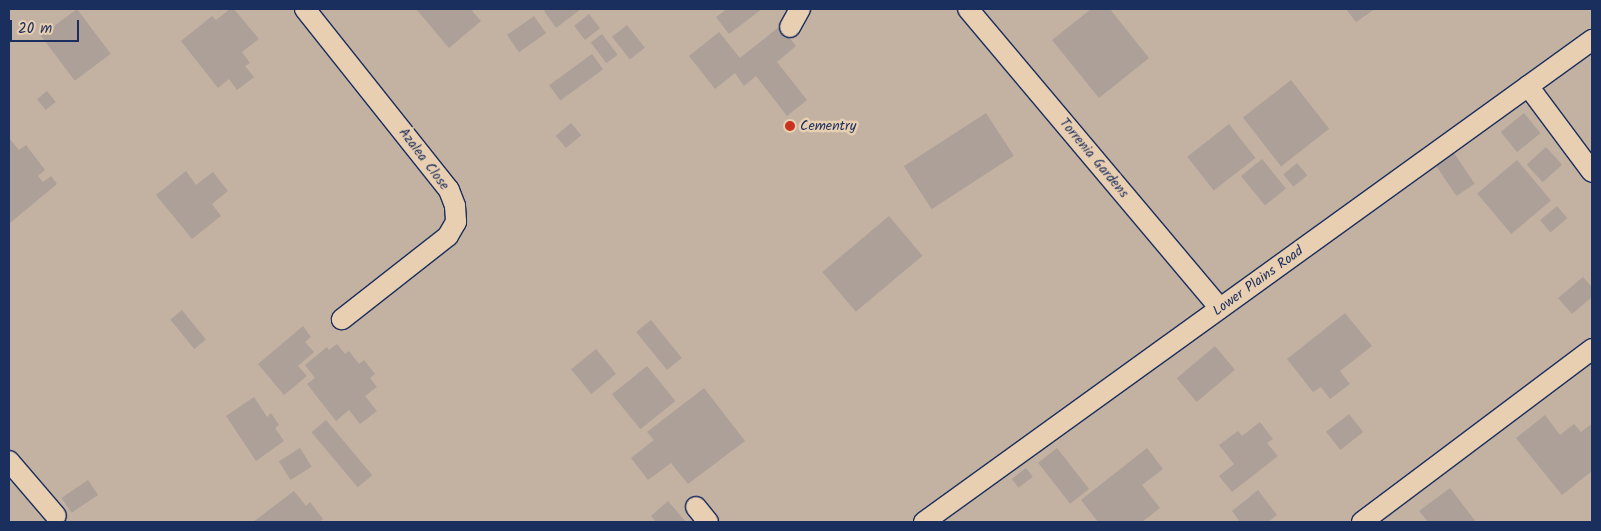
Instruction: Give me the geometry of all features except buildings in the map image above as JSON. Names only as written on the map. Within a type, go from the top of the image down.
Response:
[{"type":"street","name":"Azalea Close","points":[[305,9],[449,190],[455,206],[456,222],[448,236],[342,319]]},
{"type":"street","points":[[790,27],[800,9]]},
{"type":"street","name":"Torrenia Gardens","points":[[968,9],[1220,308]]},
{"type":"street","name":"Lower Plains Road","points":[[924,522],[1592,40]]},
{"type":"street","points":[[1528,86],[1592,172]]},
{"type":"street","points":[[1362,522],[1592,349]]},
{"type":"street","points":[[9,461],[56,516]]},
{"type":"shaded area","points":[[9,9],[1592,9],[1592,522],[9,522]]},
{"type":"place","name":"Cementry","points":[[790,126]]}]
